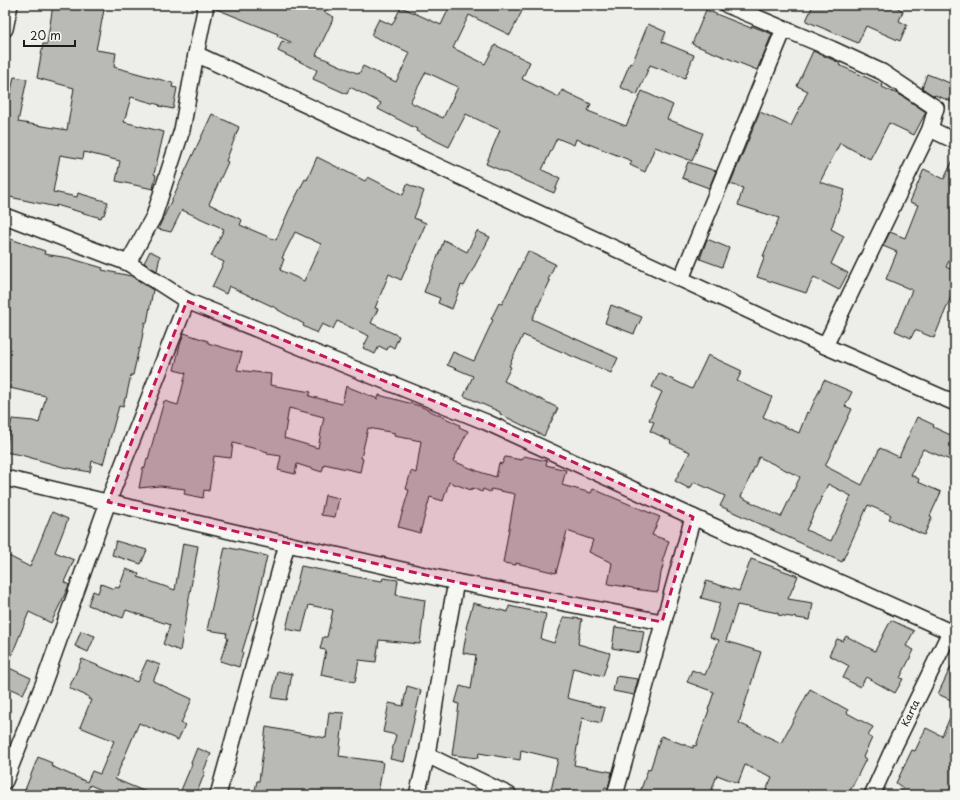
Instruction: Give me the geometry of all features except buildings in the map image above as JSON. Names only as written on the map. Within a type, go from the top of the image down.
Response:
[{"type":"street","points":[[5,29],[10,5]]},
{"type":"street","points":[[128,263],[157,209],[182,130],[206,5]]},
{"type":"street","points":[[727,5],[882,72],[936,108],[930,129],[825,346]]},
{"type":"street","points":[[681,279],[784,29]]},
{"type":"street","points":[[196,54],[825,346],[955,403]]},
{"type":"street","points":[[930,129],[955,141]]},
{"type":"street","points":[[5,216],[128,263],[187,301],[486,422],[692,517],[952,633]]},
{"type":"street","points":[[5,782],[44,682],[108,502],[187,301]]},
{"type":"street","points":[[5,478],[456,582],[662,622]]},
{"type":"street","points":[[615,795],[692,517]]},
{"type":"street","points":[[218,795],[287,544]]},
{"type":"street","points":[[417,795],[427,755],[442,658],[456,582]]},
{"type":"street","name":"Karta","points":[[872,795],[890,753],[952,633]]},
{"type":"street","points":[[427,755],[509,795]]},
{"type":"highlighted area","points":[[187,301],[486,422],[693,517],[662,622],[456,582],[108,502]]}]
